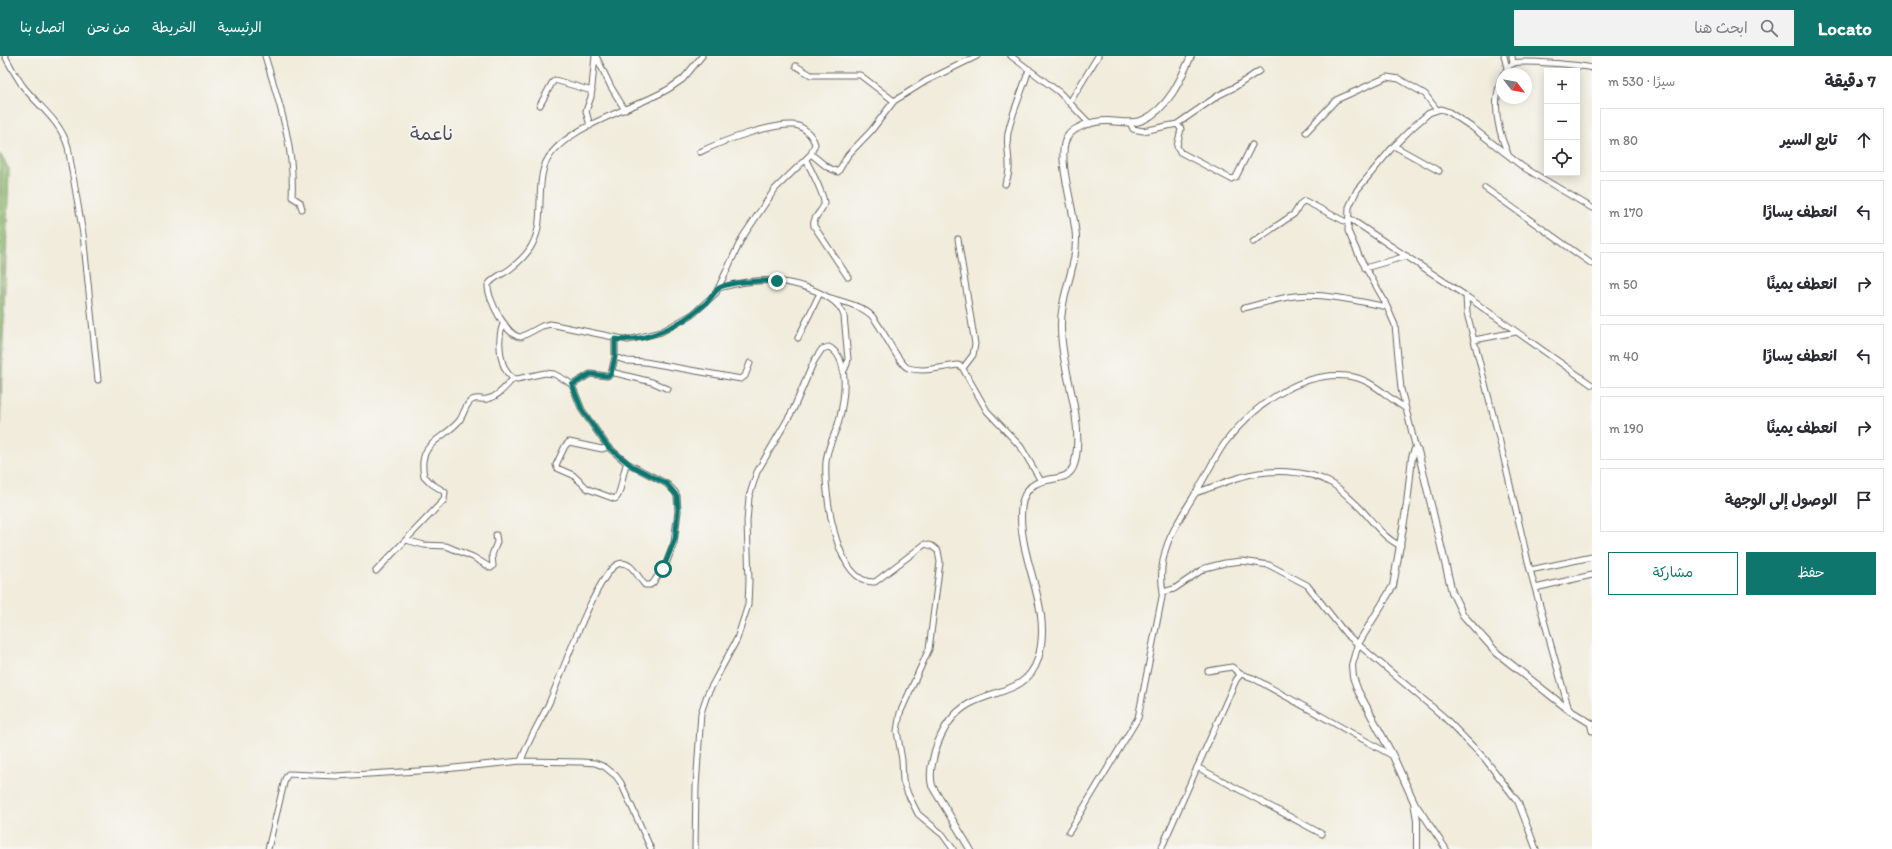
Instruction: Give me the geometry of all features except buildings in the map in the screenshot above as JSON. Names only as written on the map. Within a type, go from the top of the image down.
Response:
[{"type":"street","points":[[5,56],[23,86],[54,121],[64,136],[68,147],[83,234],[98,380]]},
{"type":"street","points":[[265,56],[289,141],[293,183],[292,197],[300,202],[302,209]]},
{"type":"street","points":[[590,126],[586,111],[592,91],[596,56]]},
{"type":"street","points":[[596,56],[611,87],[625,110]]},
{"type":"street","points":[[700,152],[741,136],[769,128],[793,125],[803,129],[813,140],[814,149],[806,160],[778,185],[752,221],[742,238],[719,288],[706,304],[693,314],[661,332],[635,339],[615,339],[550,324],[542,326],[521,337],[517,337],[504,323],[495,308],[488,285],[492,280],[525,256],[534,243],[538,225],[543,171],[547,161],[554,151],[567,140],[590,126],[665,92],[678,83],[702,56]]},
{"type":"street","points":[[811,154],[827,167],[838,172],[848,155],[871,130],[894,101],[926,81],[977,56]]},
{"type":"street","points":[[1011,56],[1059,92],[1090,124]]},
{"type":"street","points":[[1070,102],[1098,56]]},
{"type":"street","points":[[970,849],[967,842],[935,794],[930,780],[931,768],[939,738],[954,716],[973,702],[1020,684],[1027,678],[1036,664],[1042,644],[1042,626],[1039,601],[1022,539],[1022,499],[1031,485],[1041,481],[1064,476],[1073,467],[1076,459],[1078,435],[1076,410],[1061,331],[1062,306],[1076,237],[1063,153],[1067,136],[1079,128],[1090,124],[1108,121],[1130,123],[1142,121],[1160,109],[1170,97],[1191,56]]},
{"type":"street","points":[[1504,56],[1507,68],[1513,64],[1528,62],[1592,68]]},
{"type":"street","points":[[1512,56],[1513,64]]},
{"type":"street","points":[[796,66],[811,75],[860,75],[894,101]]},
{"type":"street","points":[[1005,184],[1010,169],[1007,148],[1009,129],[1029,69]]},
{"type":"street","points":[[1130,123],[1133,129],[1143,131],[1177,124],[1219,95],[1236,87],[1259,71]]},
{"type":"street","points":[[1306,132],[1336,100],[1387,78],[1399,79],[1425,94],[1437,110]]},
{"type":"street","points":[[540,105],[555,80],[592,91]]},
{"type":"street","points":[[1498,104],[1497,120],[1500,134],[1508,155]]},
{"type":"street","points":[[1592,208],[1523,167],[1449,112],[1437,110],[1429,113],[1394,146],[1357,190],[1350,204],[1348,221],[1348,231],[1365,268],[1387,307],[1396,332],[1398,374],[1404,408],[1420,459],[1452,592],[1460,611],[1469,624],[1497,653],[1569,710],[1591,723],[1592,731]]},
{"type":"street","points":[[1177,124],[1181,129],[1177,146],[1180,152],[1231,179],[1236,177],[1252,145]]},
{"type":"street","points":[[1394,146],[1439,171]]},
{"type":"street","points":[[806,160],[824,200],[815,219],[814,226],[848,277]]},
{"type":"street","points":[[1485,188],[1592,264]]},
{"type":"street","points":[[1253,242],[1294,214],[1300,204],[1305,201],[1348,221],[1407,256],[1592,385]]},
{"type":"street","points":[[958,239],[975,344],[973,355],[963,368]]},
{"type":"street","points":[[1365,268],[1407,256]]},
{"type":"street","points":[[719,288],[742,282],[777,281],[806,287],[828,297],[858,307],[870,315],[877,322],[900,360],[906,367],[928,369],[958,365],[963,368],[987,411],[1021,447],[1041,481]]},
{"type":"street","points":[[798,338],[820,293]]},
{"type":"street","points":[[1244,308],[1291,296],[1350,300],[1387,307]]},
{"type":"street","points":[[1466,296],[1466,313],[1500,442],[1530,570],[1569,710]]},
{"type":"street","points":[[828,297],[843,312],[848,359],[844,373],[841,413],[828,450],[826,463],[827,490],[834,527],[847,562],[859,577],[866,581],[875,582],[925,544],[932,546],[939,554],[940,562],[929,649],[901,710],[896,728],[902,760],[903,781],[908,794],[918,814],[943,835],[953,849]]},
{"type":"street","points":[[504,323],[500,331],[501,357],[506,371],[513,379]]},
{"type":"street","points":[[1474,340],[1516,332]]},
{"type":"street","points":[[572,385],[590,374],[607,376],[611,372],[615,357],[615,339]]},
{"type":"street","points":[[695,849],[696,787],[701,713],[707,695],[737,639],[748,605],[749,581],[747,522],[751,489],[757,472],[793,410],[817,354],[825,348],[835,350],[839,356],[844,373]]},
{"type":"street","points":[[615,357],[627,361],[645,362],[741,379],[745,376],[750,362]]},
{"type":"street","points":[[611,372],[645,380],[668,389]]},
{"type":"street","points":[[376,571],[424,519],[439,506],[445,495],[445,492],[432,484],[424,476],[422,458],[427,449],[459,421],[471,400],[477,398],[484,400],[492,398],[503,390],[513,379],[540,374],[549,374],[559,376],[572,385],[582,410],[608,447],[627,463],[667,484],[675,492],[677,496],[678,510],[674,543],[666,564],[650,585],[645,585],[631,567],[623,563],[617,564],[606,577],[577,631],[550,701],[521,761]]},
{"type":"street","points":[[1070,832],[1138,718],[1163,592],[1161,584],[1165,547],[1183,511],[1229,438],[1283,391],[1300,383],[1329,376],[1355,377],[1370,382],[1390,399],[1404,408]]},
{"type":"street","points":[[608,447],[602,449],[569,442],[564,446],[556,465],[557,468],[573,475],[588,489],[615,499],[618,496],[623,470],[627,463]]},
{"type":"street","points":[[1416,449],[1412,454],[1408,498],[1401,546],[1391,590],[1358,644],[1353,656],[1352,665],[1355,686],[1393,756],[1414,802],[1446,849]]},
{"type":"street","points":[[1195,493],[1255,473],[1280,472],[1310,476],[1328,482],[1336,487],[1361,509],[1383,535],[1401,546]]},
{"type":"street","points":[[406,540],[424,545],[446,546],[473,557],[491,568],[493,566],[492,554],[497,542],[496,535]]},
{"type":"street","points":[[1530,570],[1592,557]]},
{"type":"street","points":[[1163,592],[1174,589],[1199,571],[1214,565],[1242,561],[1263,564],[1282,570],[1307,585],[1342,630],[1444,717],[1485,759],[1518,802],[1536,849]]},
{"type":"street","points":[[1535,588],[1592,575]]},
{"type":"street","points":[[1208,671],[1232,667],[1240,674],[1245,674],[1253,678],[1393,756]]},
{"type":"street","points":[[1160,849],[1240,674]]},
{"type":"street","points":[[268,849],[285,779],[288,774],[336,776],[435,770],[521,761],[589,762],[605,767],[616,776],[621,783],[651,849]]},
{"type":"street","points":[[1197,767],[1322,834]]},
{"type":"street","points":[[1414,802],[1417,820],[1416,849]]},
{"type":"green space","points":[[0,154],[9,169],[0,427]]},
{"type":"district","name":"ناعمة","points":[[432,133]]},
{"type":"route","points":[[663,569],[672,550],[677,531],[677,496],[667,484],[632,466],[619,457],[600,439],[582,410],[572,385],[590,374],[607,376],[611,374],[615,357],[615,339],[635,339],[661,332],[693,314],[706,304],[719,288],[742,282],[777,281]]}]
